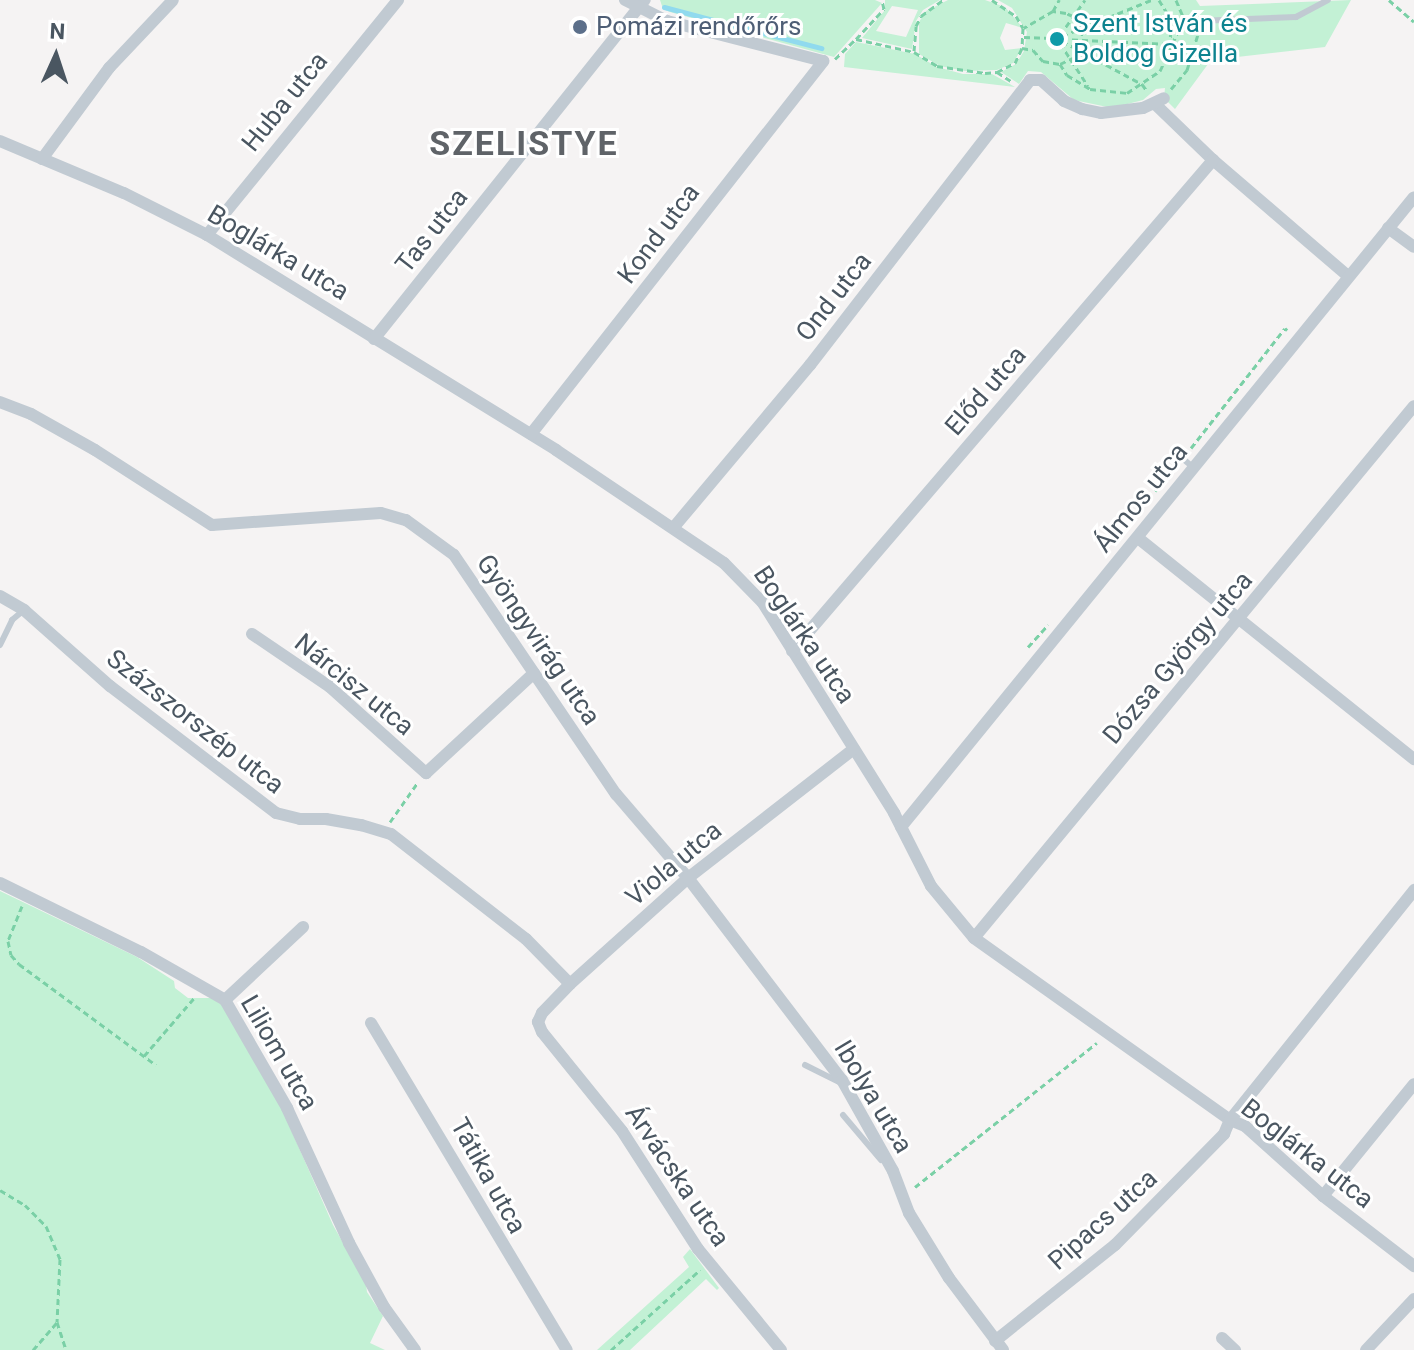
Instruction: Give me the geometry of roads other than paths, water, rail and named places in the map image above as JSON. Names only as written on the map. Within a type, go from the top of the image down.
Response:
[{"type":"street","points":[[42,159],[109,68],[173,0]]},
{"type":"street","name":"Huba utca","points":[[207,235],[398,0]]},
{"type":"street","points":[[625,0],[642,4]]},
{"type":"street","name":"Kond utca","points":[[531,434],[823,61],[667,21],[642,4]]},
{"type":"street","name":"Tas utca","points":[[374,339],[642,4]]},
{"type":"street","name":"Ond utca","points":[[674,527],[810,365],[1034,77],[1064,101],[1101,113],[1123,112],[1160,101],[1213,160]]},
{"type":"street","name":"Boglárka utca","points":[[0,141],[207,235],[531,434],[674,527],[749,585],[854,749],[901,827],[931,886],[974,938],[1111,1032],[1230,1120],[1245,1126],[1323,1196],[1414,1266]]},
{"type":"street","points":[[1213,160],[1348,276]]},
{"type":"street","name":"Előd utca","points":[[792,651],[1213,160]]},
{"type":"street","name":"Álmos utca","points":[[901,827],[1414,197]]},
{"type":"street","points":[[1388,228],[1414,247]]},
{"type":"street","name":"Gyöngyvirág utca","points":[[0,402],[31,414],[95,450],[212,525],[381,513],[406,520],[454,555],[616,794],[688,878]]},
{"type":"street","name":"Dózsa György utca","points":[[974,938],[1414,406]]},
{"type":"street","points":[[1138,538],[1241,617],[1414,759]]},
{"type":"street","name":"Százszorszép utca","points":[[0,596],[24,610],[110,686],[276,813],[384,830],[526,939],[570,984]]},
{"type":"street","name":"Nárcisz utca","points":[[252,634],[330,687],[426,773],[534,673]]},
{"type":"street","name":"Viola utca","points":[[538,1026],[542,1013],[570,984],[688,878],[854,749]]},
{"type":"street","name":"Ibolya utca","points":[[688,878],[845,1085],[949,1278],[999,1346]]},
{"type":"street","name":"Liliom utca","points":[[0,883],[225,1000],[287,1108],[349,1243],[384,1307],[415,1350]]},
{"type":"street","name":"Pipacs utca","points":[[999,1346],[1115,1245],[1224,1134],[1230,1120],[1414,890]]},
{"type":"street","points":[[225,1000],[303,927]]},
{"type":"street","name":"Tátika utca","points":[[371,1023],[567,1350]]},
{"type":"street","name":"Árvácska utca","points":[[538,1026],[622,1131],[709,1262],[781,1350]]},
{"type":"street","points":[[1323,1196],[1414,1084]]},
{"type":"street","points":[[1366,1350],[1414,1299]]},
{"type":"street","points":[[1222,1338],[1235,1350]]},
{"type":"lane","points":[[1198,24],[1296,17],[1328,0]]},
{"type":"lane","points":[[1182,458],[1194,468]]},
{"type":"lane","points":[[0,645],[12,620],[24,610]]},
{"type":"lane","points":[[805,1065],[845,1085]]},
{"type":"lane","points":[[843,1115],[893,1171]]},
{"type":"waterway","points":[[664,7],[736,26]]},
{"type":"waterway","points":[[744,28],[821,48]]},
{"type":"place","name":"Pomázi rendőrőrs","points":[[580,27]]},
{"type":"place","name":"Szent István és Boldog Gizella","points":[[1057,39]]},
{"type":"district","name":"SZELISTYE","points":[[524,144]]}]
